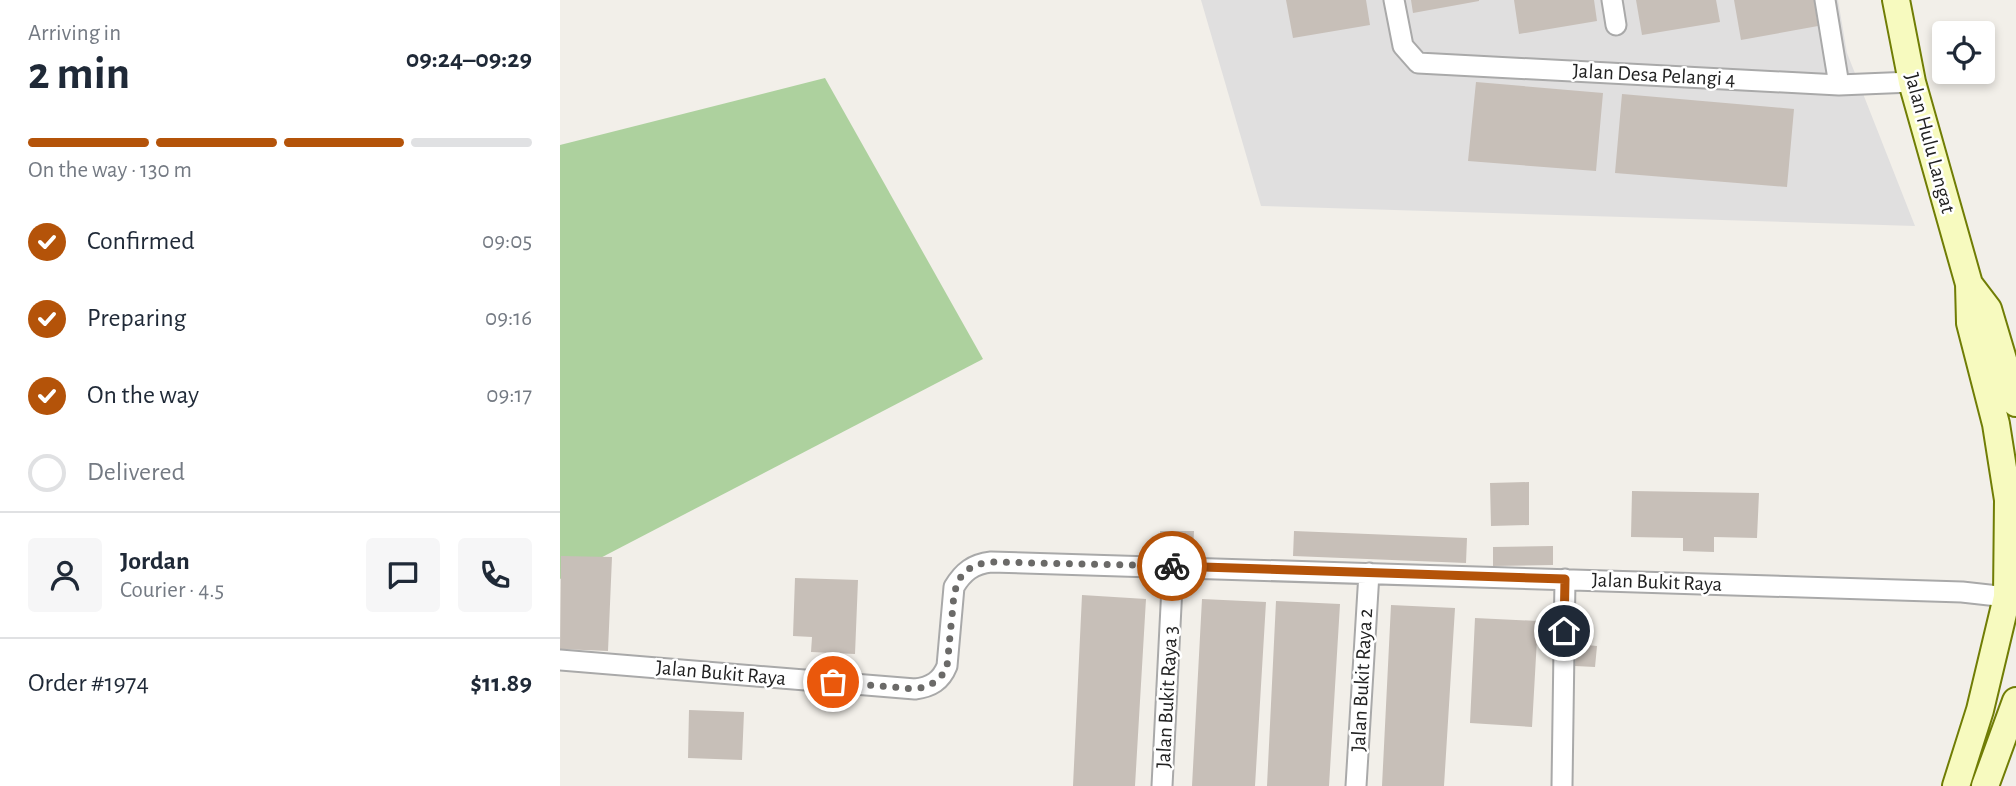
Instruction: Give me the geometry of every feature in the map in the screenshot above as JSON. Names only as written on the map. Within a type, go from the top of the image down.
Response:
[{"type":"main road","name":"Jalan Hulu Langat","points":[[1896,0],[1912,82],[1969,284],[1969,323],[1996,424],[2005,478],[2009,527],[2013,596],[1956,786]]},
{"type":"main road","name":"Jalan Hulu Langat","points":[[1969,284],[1988,309],[2016,403]]},
{"type":"main road","points":[[1985,786],[2016,701]]},
{"type":"street","name":"Jalan Desa Pelangi 4","points":[[1394,0],[1403,46],[1418,63],[1839,85],[1912,82]]},
{"type":"street","points":[[1612,0],[1616,25]]},
{"type":"street","points":[[1825,0],[1839,85]]},
{"type":"street","name":"Jalan Bukit Raya","points":[[560,660],[915,689],[926,687],[944,674],[947,666],[954,587],[968,569],[979,564],[1004,562],[1962,592],[2013,596]]},
{"type":"street","name":"Jalan Bukit Raya 3","points":[[1162,786],[1173,566]]},
{"type":"street","name":"Jalan Bukit Raya 2","points":[[1356,786],[1368,573]]},
{"type":"street","points":[[1562,786],[1565,579]]},
{"type":"shaded area","points":[[1201,0],[1838,0],[1847,53],[1915,226],[1261,206]]},
{"type":"green space","points":[[825,78],[983,359],[560,579],[560,145]]},
{"type":"building","points":[[1286,0],[1366,0],[1370,25],[1293,38]]},
{"type":"building","points":[[1411,0],[1479,0],[1479,1],[1413,13]]},
{"type":"building","points":[[1514,0],[1594,0],[1597,21],[1519,34]]},
{"type":"building","points":[[1636,0],[1716,0],[1720,22],[1642,35]]},
{"type":"building","points":[[1734,0],[1814,0],[1818,26],[1741,40]]},
{"type":"building","points":[[1476,82],[1603,93],[1596,171],[1468,161]]},
{"type":"building","points":[[1622,94],[1794,109],[1787,187],[1615,173]]},
{"type":"building","points":[[1529,482],[1529,525],[1491,526],[1490,483]]},
{"type":"building","points":[[1632,491],[1759,493],[1757,538],[1714,537],[1714,552],[1683,551],[1683,538],[1631,537]]},
{"type":"building","points":[[1160,531],[1194,531],[1193,551],[1160,550]]},
{"type":"building","points":[[1294,531],[1467,538],[1466,563],[1293,556]]},
{"type":"building","points":[[1553,546],[1553,565],[1493,566],[1493,547]]},
{"type":"building","points":[[561,556],[612,557],[608,651],[560,649]]},
{"type":"building","points":[[795,578],[858,580],[855,654],[811,652],[812,637],[793,636]]},
{"type":"building","points":[[1082,595],[1146,599],[1135,786],[1073,786]]},
{"type":"building","points":[[1202,599],[1266,602],[1255,786],[1192,786]]},
{"type":"building","points":[[1276,601],[1340,604],[1329,786],[1267,786]]},
{"type":"building","points":[[1391,605],[1455,608],[1444,786],[1382,786]]},
{"type":"building","points":[[1475,618],[1538,621],[1532,727],[1470,723]]},
{"type":"building","points":[[1576,644],[1597,646],[1595,667],[1575,666]]},
{"type":"building","points":[[689,710],[744,712],[742,760],[688,758]]},
{"type":"way so far","points":[[833,682],[915,689],[936,682],[947,666],[954,587],[968,569],[979,564],[991,562],[1172,566]]},
{"type":"route","points":[[1172,566],[1565,579],[1564,631]]}]
